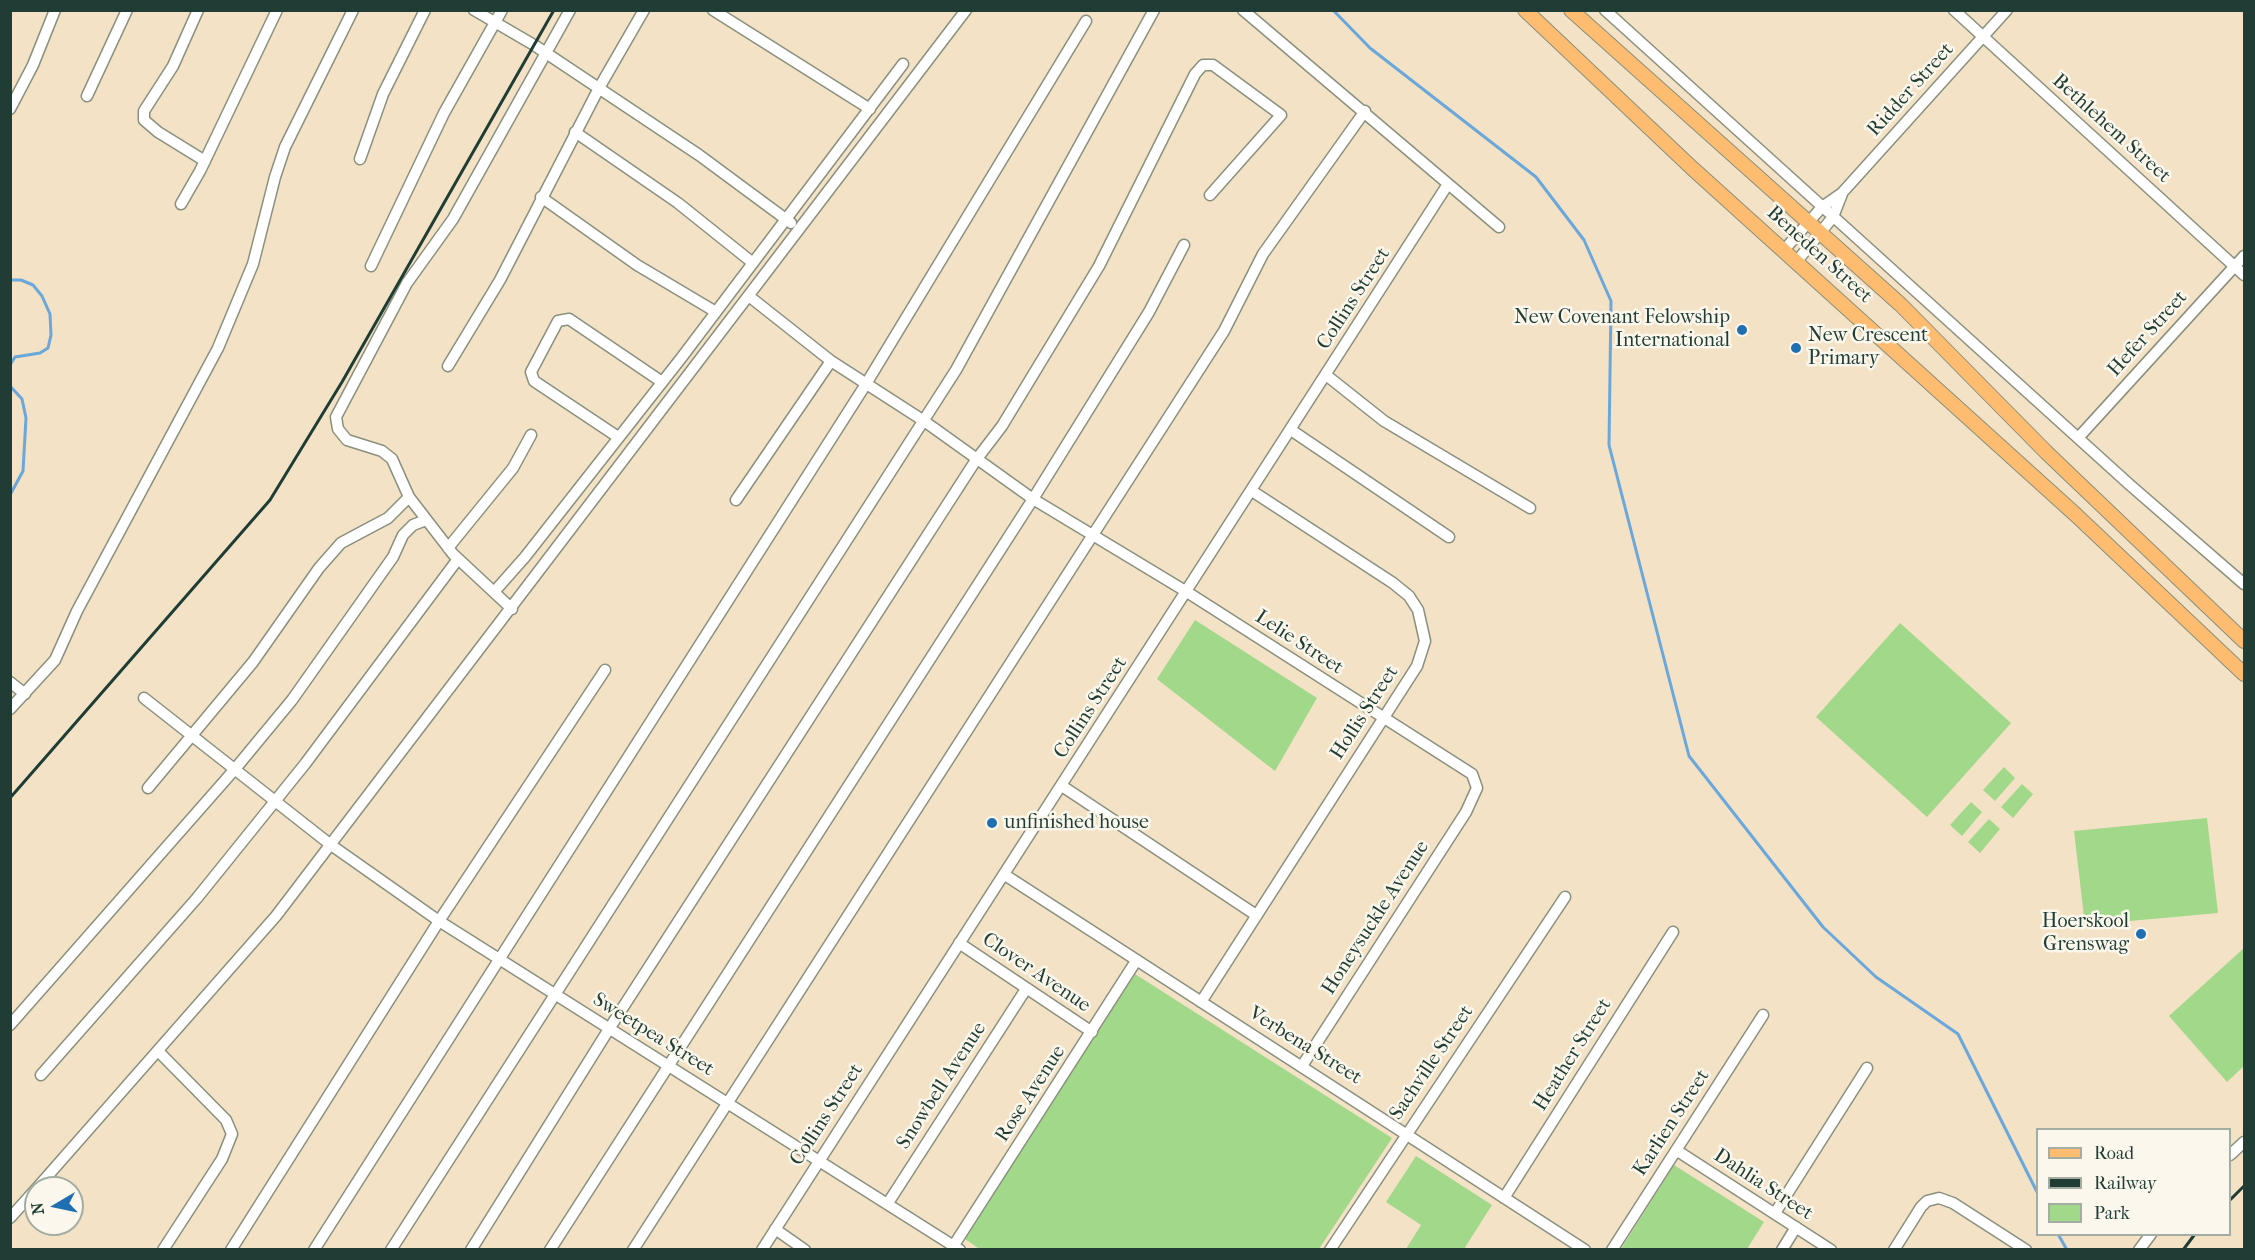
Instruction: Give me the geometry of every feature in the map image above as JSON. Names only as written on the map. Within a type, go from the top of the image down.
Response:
[{"type":"main road","name":"Beneden Street","points":[[1525,10],[1692,168],[2067,507],[2244,674]]},
{"type":"main road","name":"Beneden Street","points":[[1571,10],[1900,305],[2054,459],[2244,641]]},
{"type":"street","points":[[10,109],[33,65],[55,10]]},
{"type":"street","points":[[87,96],[127,10]]},
{"type":"street","points":[[198,10],[173,66],[144,111],[144,120],[158,132],[205,161]]},
{"type":"street","points":[[181,204],[205,161],[277,10]]},
{"type":"street","points":[[10,709],[55,660],[77,611],[219,348],[253,264],[285,147],[353,10]]},
{"type":"street","points":[[360,159],[383,94],[425,10]]},
{"type":"street","points":[[474,10],[546,52],[699,155],[799,228]]},
{"type":"street","points":[[371,266],[444,113],[502,10]]},
{"type":"street","points":[[512,609],[448,548],[409,496],[392,459],[382,451],[346,440],[338,429],[336,417],[407,283],[453,219],[570,10]]},
{"type":"street","points":[[448,366],[500,280],[575,132],[644,10]]},
{"type":"street","points":[[713,10],[870,109]]},
{"type":"street","points":[[48,1176],[276,916],[750,297],[799,228],[966,10]]},
{"type":"street","points":[[391,1250],[956,370],[1154,10]]},
{"type":"street","points":[[1243,10],[1365,111],[1499,227]]},
{"type":"street","name":"Beneden Street","points":[[1605,10],[2078,438],[2244,584]]},
{"type":"street","name":"Bethlehem Street","points":[[1954,10],[2244,275]]},
{"type":"street","name":"Ridder Street","points":[[1784,250],[1822,207],[1842,193],[2007,10]]},
{"type":"street","points":[[314,1250],[498,956],[866,384],[1086,21]]},
{"type":"street","points":[[494,592],[525,557],[662,382],[903,64]]},
{"type":"street","points":[[471,1250],[609,1029],[976,460],[1002,426],[1099,266],[1195,74],[1203,65],[1213,65],[1281,115],[1210,195]]},
{"type":"street","points":[[633,1250],[1224,331],[1263,254],[1365,111]]},
{"type":"street","points":[[575,132],[678,203],[753,263]]},
{"type":"street","name":"Collins Street","points":[[762,1250],[1448,184]]},
{"type":"street","name":"Ridder Street","points":[[1797,261],[1833,217],[1842,193]]},
{"type":"street","points":[[541,197],[637,265],[716,312]]},
{"type":"street","points":[[550,1250],[1033,500],[1149,312],[1184,245]]},
{"type":"street","name":"Hefer Street","points":[[2078,438],[2244,256]]},
{"type":"street","name":"Lelie Street","points":[[750,297],[831,361],[924,421],[1033,500],[1187,592],[1465,768],[1473,774],[1477,788]]},
{"type":"street","points":[[618,437],[534,381],[531,372],[558,321],[569,318],[662,382]]},
{"type":"street","points":[[736,500],[831,361]]},
{"type":"street","points":[[1326,375],[1384,421],[1530,508]]},
{"type":"street","points":[[1291,430],[1449,537]]},
{"type":"street","points":[[448,548],[513,468],[531,435]]},
{"type":"street","name":"Hollis Street","points":[[1201,1002],[1382,717],[1417,666],[1424,647],[1423,628],[1413,603],[1393,583],[1252,491]]},
{"type":"street","points":[[148,788],[193,737],[253,662],[319,568],[341,543],[388,518],[409,496]]},
{"type":"street","points":[[10,1025],[235,769],[291,700],[393,557],[403,534],[413,525],[426,520]]},
{"type":"street","points":[[40,1075],[197,898],[276,801],[458,559]]},
{"type":"street","points":[[231,1250],[439,921],[605,670]]},
{"type":"street","points":[[10,682],[25,693]]},
{"type":"street","name":"Sweetpea Street","points":[[144,698],[331,845],[439,921],[498,956],[609,1029],[957,1247]]},
{"type":"street","points":[[1062,786],[1256,915]]},
{"type":"street","name":"Honeysuckle Avenue","points":[[1302,1066],[1466,812],[1477,788]]},
{"type":"street","name":"Verbena Street","points":[[1005,874],[1136,961],[1407,1132],[1585,1250]]},
{"type":"street","name":"Sachville Street","points":[[1330,1250],[1565,897]]},
{"type":"street","name":"Heather Street","points":[[1504,1198],[1673,932]]},
{"type":"street","name":"Clover Avenue","points":[[959,943],[1092,1032]]},
{"type":"street","name":"Rose Avenue","points":[[957,1247],[1136,961]]},
{"type":"street","name":"Snowbell Avenue","points":[[888,1203],[1026,989]]},
{"type":"street","name":"Karlien Street","points":[[1612,1250],[1763,1015]]},
{"type":"street","points":[[158,1051],[226,1120],[232,1134],[222,1159],[163,1250]]},
{"type":"street","points":[[1774,1214],[1867,1068]]},
{"type":"street","points":[[2231,1153],[2244,1142]]},
{"type":"street","name":"Dahlia Street","points":[[1676,1150],[1831,1250]]},
{"type":"street","points":[[1894,1250],[1921,1207],[1933,1198],[1944,1199],[2026,1250]]},
{"type":"street","points":[[13,1215],[24,1203]]},
{"type":"street","points":[[1782,1250],[1796,1227]]},
{"type":"street","points":[[775,1229],[805,1250]]},
{"type":"street","points":[[2139,1250],[2150,1236]]},
{"type":"green space","points":[[1195,620],[1317,698],[1275,771],[1157,679]]},
{"type":"green space","points":[[1900,623],[2011,723],[1927,817],[1816,717]]},
{"type":"green space","points":[[2004,767],[2015,778],[1995,801],[1983,790]]},
{"type":"green space","points":[[2022,784],[2033,794],[2013,818],[2001,807]]},
{"type":"green space","points":[[1971,802],[1982,812],[1962,836],[1950,825]]},
{"type":"green space","points":[[2207,818],[2218,913],[2085,925],[2074,831]]},
{"type":"green space","points":[[1989,819],[2000,829],[1980,853],[1968,842]]},
{"type":"green space","points":[[2244,948],[2244,1066],[2227,1082],[2169,1016]]},
{"type":"green space","points":[[1135,974],[1392,1138],[1319,1249],[981,1250],[965,1239]]},
{"type":"green space","points":[[1416,1156],[1492,1205],[1464,1249],[1406,1249],[1421,1225],[1386,1202]]},
{"type":"green space","points":[[1674,1165],[1764,1222],[1747,1249],[1621,1249]]},
{"type":"waterway","points":[[1333,10],[1370,48],[1536,177],[1584,240],[1611,301],[1609,445],[1689,756],[1823,927],[1876,977],[1958,1034],[2036,1190]]},
{"type":"waterway","points":[[10,280],[21,280],[33,285],[42,296],[50,314],[51,335],[48,348],[40,353],[15,357],[10,365]]},
{"type":"waterway","points":[[10,386],[22,399],[26,418],[23,471],[10,495]]},
{"type":"waterway","points":[[2059,1236],[2067,1250]]},
{"type":"railway","points":[[10,798],[270,500],[342,382],[554,10]]},
{"type":"railway","points":[[2231,1199],[2244,1186]]},
{"type":"railway","points":[[2183,1250],[2194,1236]]},
{"type":"place","name":"New Covenant Felowship International","points":[[1742,330]]},
{"type":"place","name":"New Crescent Primary","points":[[1796,348]]},
{"type":"place","name":"unfinished house","points":[[992,823]]},
{"type":"place","name":"Hoerskool Grenswag","points":[[2141,934]]}]
